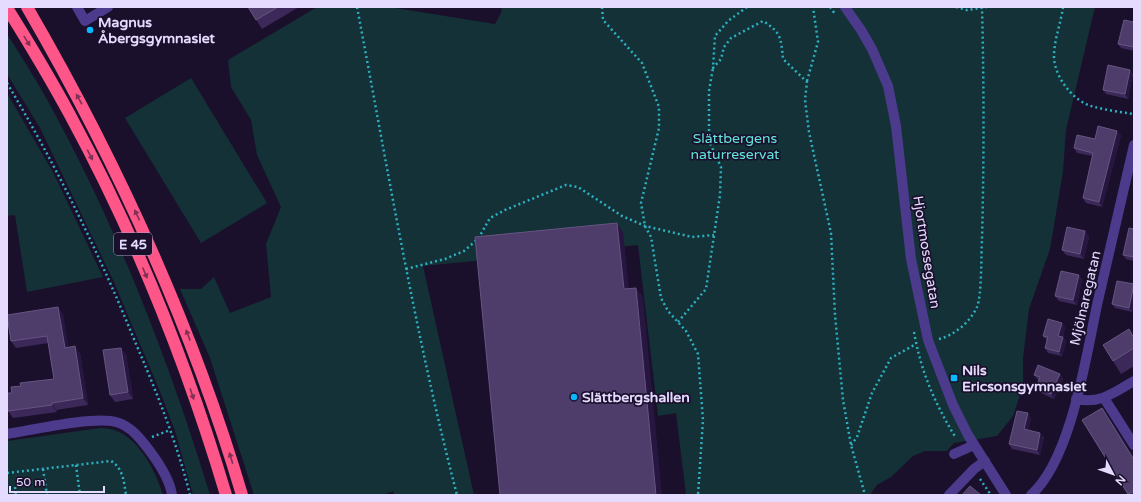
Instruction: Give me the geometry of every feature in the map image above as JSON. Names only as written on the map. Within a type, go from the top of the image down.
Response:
[{"type":"highway","name":"E 45","points":[[26,7],[83,107],[150,244],[202,371],[242,495]]},
{"type":"highway","name":"E 45","points":[[7,8],[70,115],[136,251],[187,378],[226,495]]},
{"type":"street","points":[[77,7],[85,21],[108,7]]},
{"type":"street","name":"Hjortmossegatan","points":[[845,7],[872,49],[888,86],[896,126],[910,259],[928,340],[954,407],[974,445],[1006,495]]},
{"type":"street","name":"Mjölnaregatan","points":[[1031,495],[1044,483],[1053,468],[1060,451],[1076,399],[1134,144]]},
{"type":"street","points":[[1076,399],[1089,401],[1104,398],[1134,381]]},
{"type":"street","points":[[1104,398],[1134,445]]},
{"type":"street","points":[[7,434],[99,420],[116,422],[133,431],[142,442],[158,464],[172,495]]},
{"type":"street","points":[[954,454],[974,445]]},
{"type":"street","points":[[949,495],[974,469],[985,461]]},
{"type":"path","points":[[357,7],[434,409],[457,495]]},
{"type":"path","points":[[602,7],[604,20],[642,63],[659,106],[659,128],[641,203],[645,226],[651,237],[661,298],[668,311],[686,331],[698,354],[703,420],[698,495]]},
{"type":"path","points":[[678,322],[706,289],[720,195],[721,167],[709,141],[709,91],[713,68],[715,36],[728,21],[747,7]]},
{"type":"path","points":[[813,7],[818,42],[807,82],[805,100],[809,132],[831,233],[835,315],[843,400],[851,445],[865,495]]},
{"type":"path","points":[[956,7],[967,10],[987,7]]},
{"type":"path","points":[[851,445],[857,437],[872,393],[891,358],[916,344],[941,338],[968,322],[977,305],[983,191],[984,97],[982,7]]},
{"type":"path","points":[[1063,7],[1054,57],[1056,69],[1062,80],[1069,90],[1090,105],[1134,114]]},
{"type":"path","points":[[713,68],[721,59],[724,48],[730,38],[763,21],[773,27],[781,37],[783,59],[807,82]]},
{"type":"path","points":[[7,83],[36,132],[105,268],[170,430],[190,495]]},
{"type":"path","points":[[406,269],[445,259],[464,251],[478,239],[490,218],[505,210],[566,185],[578,187],[622,216],[645,226],[692,237],[714,235]]},
{"type":"path","points":[[938,332],[943,345]]},
{"type":"path","points":[[142,442],[170,430]]},
{"type":"path","points":[[7,473],[106,461],[115,464],[123,478],[126,495]]},
{"type":"path","points":[[76,465],[80,495]]},
{"type":"path","points":[[44,469],[47,495]]},
{"type":"path","points":[[15,487],[16,495]]},
{"type":"green space","name":"Slättbergens naturreservat","points":[[317,7],[389,7],[495,24],[501,13],[502,7],[1095,7],[1066,130],[1063,172],[1050,249],[1029,309],[1023,358],[1023,386],[1013,416],[997,436],[954,443],[947,451],[925,451],[913,456],[891,477],[877,485],[870,495],[686,495],[676,413],[658,416],[638,245],[423,266],[474,495],[393,495],[394,491],[382,495],[254,495],[210,358],[180,289],[201,289],[214,277],[230,313],[271,297],[266,244],[281,207],[257,155],[251,120],[231,87],[228,60]]},
{"type":"green space","points":[[7,34],[40,88],[70,144],[117,241],[158,341],[194,443],[210,495],[193,495],[175,431],[113,280],[40,128],[7,74]]},
{"type":"green space","points":[[191,78],[267,203],[201,243],[125,118]]},
{"type":"green space","points":[[7,93],[54,174],[103,277],[27,292],[15,215],[7,216]]},
{"type":"green space","points":[[100,428],[112,429],[133,441],[148,461],[163,495],[7,495],[7,441]]},
{"type":"building","points":[[248,7],[278,7],[256,20]]},
{"type":"building","points":[[1124,20],[1134,22],[1134,47],[1118,44]]},
{"type":"building","points":[[1108,65],[1130,70],[1125,94],[1103,90]]},
{"type":"building","points":[[1098,126],[1117,131],[1099,202],[1083,198],[1093,153],[1074,148],[1077,135],[1095,139]]},
{"type":"building","name":"Slättbergshallen","points":[[617,223],[624,289],[636,288],[656,495],[500,495],[475,237]]},
{"type":"building","points":[[1067,227],[1085,231],[1080,254],[1062,250]]},
{"type":"building","points":[[1129,228],[1134,229],[1134,257],[1123,255]]},
{"type":"building","points":[[1061,271],[1079,275],[1073,300],[1055,296]]},
{"type":"building","points":[[1117,281],[1134,284],[1129,308],[1112,304]]},
{"type":"building","points":[[58,307],[65,348],[75,346],[83,398],[52,403],[52,405],[8,411],[7,393],[12,393],[11,387],[21,386],[20,383],[54,379],[47,336],[11,341],[7,315]]},
{"type":"building","points":[[1048,319],[1062,323],[1058,336],[1063,337],[1059,352],[1045,348],[1048,337],[1043,336]]},
{"type":"building","points":[[1129,329],[1134,338],[1134,348],[1113,361],[1103,345]]},
{"type":"building","points":[[121,348],[128,392],[110,395],[103,350]]},
{"type":"building","points":[[1038,365],[1060,374],[1051,394],[1036,388],[1040,377],[1034,375]]},
{"type":"building","points":[[1102,408],[1134,460],[1134,491],[1128,494],[1082,420]]},
{"type":"building","points":[[1017,411],[1028,413],[1024,429],[1040,433],[1037,450],[1009,444]]},
{"type":"building","points":[[970,486],[981,495],[962,495]]},
{"type":"place","name":"Magnus Åbergsgymnasiet","points":[[90,30]]},
{"type":"place","name":"Nils Ericsonsgymnasiet","points":[[954,378]]},
{"type":"place","name":"Slättbergshallen","points":[[574,397]]}]
